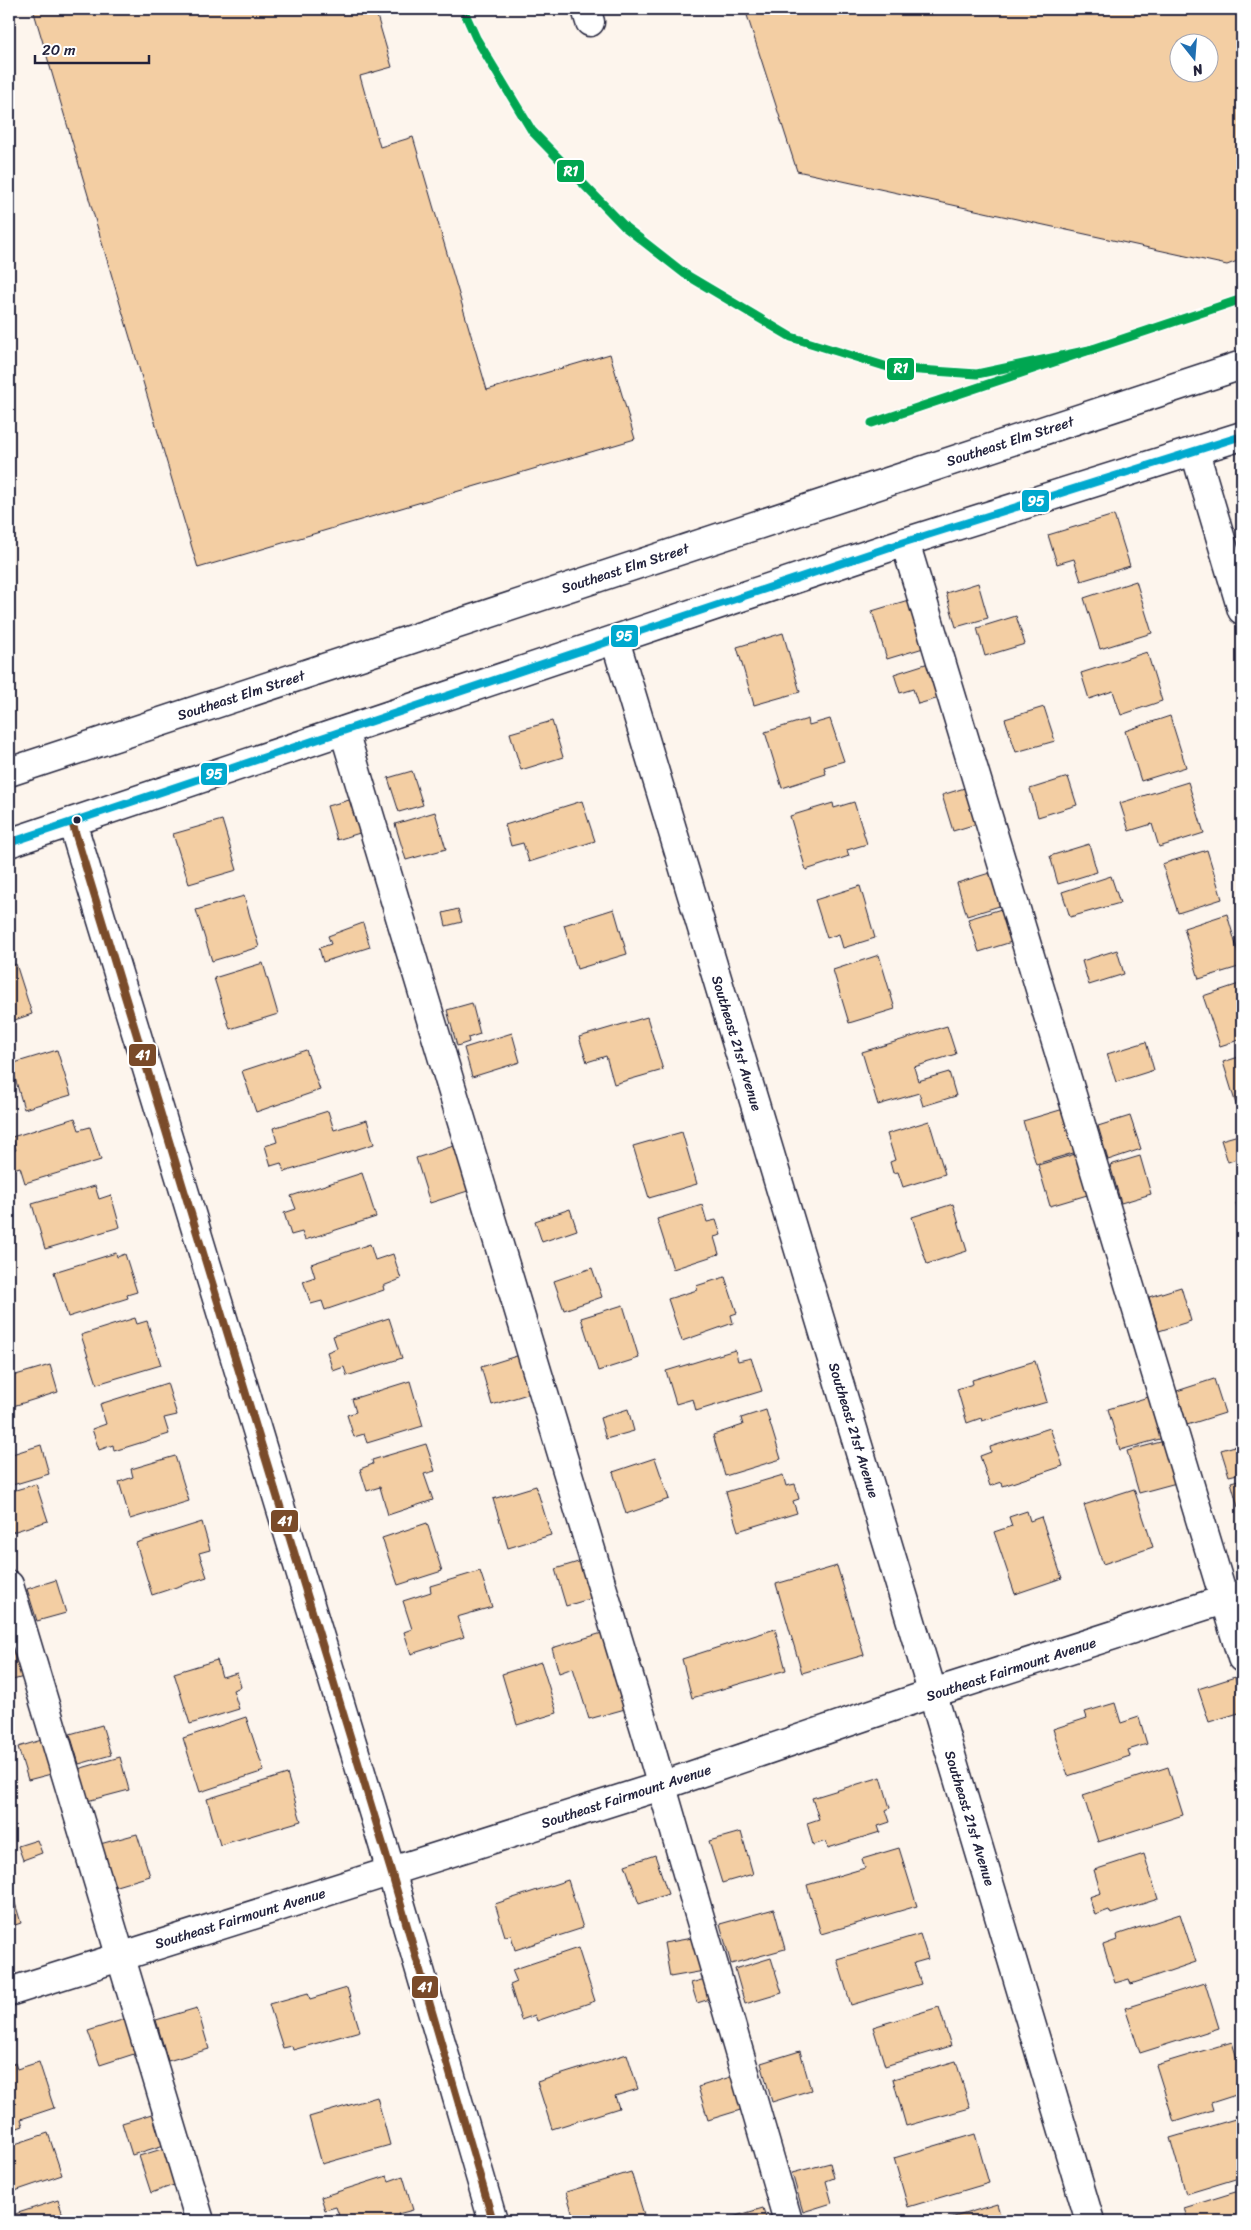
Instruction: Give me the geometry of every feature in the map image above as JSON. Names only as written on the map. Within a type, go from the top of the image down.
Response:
[{"type":"street","name":"Southeast Elm Street","points":[[9,772],[1242,365]]},
{"type":"street","points":[[9,843],[906,542],[1242,436]]},
{"type":"street","points":[[1195,452],[1242,610]]},
{"type":"street","points":[[906,542],[1234,1597],[1242,1658]]},
{"type":"street","name":"Southeast 21st Avenue","points":[[615,640],[933,1693],[1090,2221]]},
{"type":"street","points":[[344,731],[661,1786],[788,2221]]},
{"type":"street","points":[[72,822],[391,1871],[493,2221]]},
{"type":"street","points":[[9,1585],[200,2221]]},
{"type":"street","name":"Southeast Fairmount Avenue","points":[[9,1992],[661,1786],[933,1693],[1234,1597]]},
{"type":"building","points":[[33,9],[375,9],[392,67],[360,76],[380,147],[413,137],[487,390],[610,354],[635,439],[198,568]]},
{"type":"building","points":[[745,9],[1242,9],[1242,255],[1239,256],[1240,260],[1227,265],[797,171]]},
{"type":"building","points":[[1114,515],[1130,566],[1081,581],[1074,559],[1057,564],[1048,535]]},
{"type":"building","points":[[1136,581],[1152,633],[1100,649],[1084,598]]},
{"type":"building","points":[[978,583],[988,618],[956,627],[946,593]]},
{"type":"building","points":[[915,598],[930,646],[887,659],[872,611]]},
{"type":"building","points":[[1016,616],[1025,644],[985,656],[977,628]]},
{"type":"building","points":[[783,633],[800,692],[754,705],[737,647]]},
{"type":"building","points":[[1147,652],[1162,701],[1121,715],[1113,691],[1089,699],[1081,673]]},
{"type":"building","points":[[932,662],[943,697],[918,704],[913,689],[900,693],[894,674]]},
{"type":"building","points":[[1044,707],[1055,741],[1016,752],[1005,719]]},
{"type":"building","points":[[1170,716],[1186,767],[1141,781],[1125,731]]},
{"type":"building","points":[[808,719],[809,725],[830,719],[844,761],[824,767],[826,774],[782,788],[765,732]]},
{"type":"building","points":[[552,721],[563,757],[521,770],[510,733]]},
{"type":"building","points":[[412,771],[423,805],[399,812],[388,778]]},
{"type":"building","points":[[1068,777],[1077,805],[1038,817],[1030,789]]},
{"type":"building","points":[[1188,782],[1204,833],[1159,847],[1152,824],[1129,831],[1120,803]]},
{"type":"building","points":[[971,786],[983,822],[953,831],[942,795]]},
{"type":"building","points":[[353,799],[363,832],[337,840],[327,806]]},
{"type":"building","points":[[582,801],[595,841],[529,862],[523,843],[511,846],[505,825]]},
{"type":"building","points":[[854,802],[867,844],[847,850],[849,856],[806,870],[790,816],[833,803],[834,808]]},
{"type":"building","points":[[435,812],[446,849],[406,860],[395,824]]},
{"type":"building","points":[[222,820],[237,870],[189,884],[173,834]]},
{"type":"building","points":[[1089,844],[1097,872],[1058,884],[1050,856]]},
{"type":"building","points":[[1207,850],[1222,899],[1178,913],[1162,864]]},
{"type":"building","points":[[996,871],[1006,904],[967,916],[957,883]]},
{"type":"building","points":[[1111,876],[1120,903],[1070,917],[1062,892]]},
{"type":"building","points":[[860,886],[875,938],[843,948],[839,934],[827,938],[815,900]]},
{"type":"building","points":[[244,896],[259,947],[212,961],[196,910]]},
{"type":"building","points":[[1008,907],[1018,940],[979,952],[968,919]]},
{"type":"building","points":[[458,909],[462,922],[446,926],[443,913]]},
{"type":"building","points":[[614,909],[627,954],[577,969],[564,925]]},
{"type":"building","points":[[1227,914],[1242,966],[1199,979],[1184,928]]},
{"type":"building","points":[[363,923],[370,947],[323,962],[319,948],[331,944],[328,936]]},
{"type":"building","points":[[1117,950],[1124,974],[1089,985],[1082,961]]},
{"type":"building","points":[[879,955],[895,1009],[849,1023],[833,970]]},
{"type":"building","points":[[263,963],[278,1014],[230,1029],[214,978]]},
{"type":"building","points":[[16,964],[32,1014],[9,1022],[9,967]]},
{"type":"building","points":[[1242,983],[1242,1039],[1220,1046],[1203,996]]},
{"type":"building","points":[[472,1003],[480,1034],[468,1038],[469,1042],[457,1046],[447,1010]]},
{"type":"building","points":[[647,1017],[663,1070],[614,1084],[606,1056],[587,1062],[579,1037]]},
{"type":"building","points":[[947,1026],[956,1054],[914,1067],[918,1081],[949,1072],[956,1096],[923,1106],[919,1093],[878,1105],[862,1052]]},
{"type":"building","points":[[512,1033],[520,1062],[472,1077],[464,1048]]},
{"type":"building","points":[[1146,1042],[1154,1070],[1116,1082],[1107,1054]]},
{"type":"building","points":[[57,1050],[71,1095],[24,1109],[11,1064]]},
{"type":"building","points":[[306,1050],[320,1090],[256,1112],[242,1071]]},
{"type":"building","points":[[1242,1056],[1242,1110],[1238,1111],[1223,1062]]},
{"type":"building","points":[[1067,1108],[1080,1151],[1036,1164],[1023,1121]]},
{"type":"building","points":[[328,1111],[334,1130],[367,1120],[374,1144],[284,1172],[281,1163],[271,1166],[265,1146],[277,1142],[273,1128]]},
{"type":"building","points":[[1130,1116],[1141,1149],[1108,1160],[1098,1126]]},
{"type":"building","points":[[75,1118],[79,1130],[90,1127],[101,1160],[25,1183],[20,1167],[13,1169],[9,1156],[9,1152],[16,1150],[12,1137]]},
{"type":"building","points":[[929,1121],[945,1174],[903,1187],[898,1172],[893,1173],[890,1162],[895,1160],[887,1134]]},
{"type":"building","points":[[682,1132],[697,1184],[649,1198],[633,1146]]},
{"type":"building","points":[[1242,1134],[1242,1157],[1228,1162],[1221,1140]]},
{"type":"building","points":[[460,1144],[474,1189],[430,1203],[416,1158]]},
{"type":"building","points":[[1082,1152],[1094,1193],[1050,1206],[1038,1165]]},
{"type":"building","points":[[1140,1156],[1151,1194],[1121,1203],[1110,1165]]},
{"type":"building","points":[[362,1173],[376,1217],[305,1240],[302,1232],[291,1235],[284,1213],[296,1209],[291,1196]]},
{"type":"building","points":[[95,1186],[99,1199],[111,1195],[120,1227],[45,1249],[32,1204]]},
{"type":"building","points":[[1242,1201],[1242,1223],[1236,1203]]},
{"type":"building","points":[[953,1204],[967,1251],[927,1264],[912,1217]]},
{"type":"building","points":[[702,1205],[707,1222],[716,1220],[721,1235],[714,1237],[719,1254],[673,1269],[657,1219]]},
{"type":"building","points":[[570,1209],[577,1230],[542,1242],[535,1221]]},
{"type":"building","points":[[370,1244],[375,1260],[393,1254],[401,1279],[383,1286],[384,1290],[325,1310],[322,1301],[311,1304],[303,1281],[315,1277],[311,1264]]},
{"type":"building","points":[[116,1253],[117,1257],[125,1254],[137,1292],[127,1295],[128,1298],[68,1317],[54,1272]]},
{"type":"building","points":[[592,1268],[602,1297],[564,1310],[554,1281]]},
{"type":"building","points":[[725,1277],[737,1313],[731,1315],[733,1323],[682,1341],[668,1299],[697,1290],[696,1286]]},
{"type":"building","points":[[1181,1287],[1191,1321],[1159,1331],[1149,1297]]},
{"type":"building","points":[[623,1305],[639,1358],[598,1371],[581,1318]]},
{"type":"building","points":[[135,1318],[137,1324],[147,1321],[161,1365],[97,1384],[81,1335]]},
{"type":"building","points":[[389,1318],[402,1358],[347,1376],[344,1367],[333,1371],[327,1352],[337,1348],[333,1336]]},
{"type":"building","points":[[735,1350],[738,1361],[751,1358],[762,1391],[696,1411],[693,1399],[676,1404],[666,1371]]},
{"type":"building","points":[[523,1354],[534,1392],[492,1405],[481,1367]]},
{"type":"building","points":[[1035,1361],[1047,1402],[982,1421],[981,1418],[967,1423],[957,1389],[973,1384],[972,1380]]},
{"type":"building","points":[[50,1365],[58,1392],[10,1407],[9,1377]]},
{"type":"building","points":[[1214,1379],[1225,1413],[1187,1425],[1177,1391]]},
{"type":"building","points":[[410,1381],[423,1426],[367,1443],[364,1434],[354,1437],[347,1415],[356,1412],[352,1399]]},
{"type":"building","points":[[167,1383],[177,1415],[164,1418],[169,1434],[114,1451],[113,1445],[99,1450],[92,1429],[106,1424],[100,1404]]},
{"type":"building","points":[[1155,1395],[1167,1437],[1120,1450],[1108,1409]]},
{"type":"building","points":[[628,1409],[634,1431],[606,1439],[600,1418]]},
{"type":"building","points":[[766,1410],[781,1459],[725,1476],[713,1435],[743,1425],[741,1418]]},
{"type":"building","points":[[1050,1428],[1063,1466],[1003,1486],[1002,1482],[990,1486],[980,1456],[991,1452],[990,1447]]},
{"type":"building","points":[[1168,1440],[1180,1482],[1139,1493],[1127,1451]]},
{"type":"building","points":[[426,1444],[435,1471],[424,1474],[433,1500],[388,1515],[380,1487],[367,1491],[360,1469],[373,1464],[372,1460]]},
{"type":"building","points":[[1242,1444],[1242,1473],[1229,1476],[1221,1450]]},
{"type":"building","points":[[41,1445],[49,1474],[9,1486],[9,1455]]},
{"type":"building","points":[[175,1456],[189,1501],[130,1519],[119,1482],[133,1477],[131,1469]]},
{"type":"building","points":[[655,1458],[669,1499],[626,1514],[613,1472]]},
{"type":"building","points":[[783,1475],[786,1486],[795,1484],[799,1499],[793,1501],[797,1513],[738,1531],[726,1492]]},
{"type":"building","points":[[1242,1479],[1242,1506],[1238,1507],[1231,1482]]},
{"type":"building","points":[[36,1484],[48,1521],[9,1533],[9,1492]]},
{"type":"building","points":[[536,1486],[551,1535],[508,1548],[493,1499]]},
{"type":"building","points":[[1134,1489],[1153,1547],[1103,1564],[1084,1505]]},
{"type":"building","points":[[1027,1511],[1030,1521],[1041,1517],[1062,1578],[1015,1594],[994,1532],[1012,1526],[1009,1517]]},
{"type":"building","points":[[202,1522],[210,1550],[199,1553],[207,1577],[152,1595],[136,1543]]},
{"type":"building","points":[[427,1523],[442,1571],[398,1585],[382,1538]]},
{"type":"building","points":[[585,1560],[596,1597],[566,1606],[555,1569]]},
{"type":"building","points":[[837,1566],[864,1655],[802,1673],[776,1584]]},
{"type":"building","points":[[480,1571],[492,1607],[457,1617],[464,1637],[411,1654],[404,1632],[412,1629],[403,1601],[431,1592],[430,1586]]},
{"type":"building","points":[[56,1580],[66,1613],[37,1621],[27,1589]]},
{"type":"building","points":[[775,1629],[786,1670],[692,1698],[682,1659]]},
{"type":"building","points":[[602,1633],[625,1709],[589,1719],[573,1668],[559,1673],[552,1648]]},
{"type":"building","points":[[14,1643],[24,1677],[9,1681],[9,1644]]},
{"type":"building","points":[[217,1660],[222,1677],[237,1673],[241,1687],[233,1690],[239,1709],[190,1724],[174,1673]]},
{"type":"building","points":[[541,1662],[557,1713],[517,1725],[502,1674]]},
{"type":"building","points":[[1235,1677],[1242,1699],[1242,1712],[1209,1722],[1198,1689]]},
{"type":"building","points":[[1115,1703],[1121,1723],[1139,1717],[1147,1744],[1128,1750],[1130,1756],[1068,1776],[1053,1729],[1087,1718],[1085,1712]]},
{"type":"building","points":[[246,1717],[264,1771],[200,1792],[183,1738]]},
{"type":"building","points":[[102,1725],[111,1755],[79,1764],[70,1734]]},
{"type":"building","points":[[45,1739],[55,1773],[28,1780],[18,1747]]},
{"type":"building","points":[[120,1757],[129,1790],[87,1801],[78,1769]]},
{"type":"building","points":[[1242,1765],[1242,1792],[1235,1768]]},
{"type":"building","points":[[1168,1767],[1183,1815],[1098,1842],[1083,1795]]},
{"type":"building","points":[[287,1774],[301,1821],[220,1845],[207,1799]]},
{"type":"building","points":[[881,1777],[890,1808],[886,1810],[890,1822],[878,1826],[880,1832],[828,1848],[826,1841],[813,1845],[807,1823],[819,1819],[812,1798]]},
{"type":"building","points":[[741,1832],[753,1874],[722,1883],[709,1841]]},
{"type":"building","points":[[137,1834],[150,1876],[113,1887],[100,1844]]},
{"type":"building","points":[[37,1840],[42,1853],[23,1860],[18,1846]]},
{"type":"building","points":[[899,1848],[917,1906],[821,1934],[807,1885],[865,1868],[862,1859]]},
{"type":"building","points":[[1144,1854],[1158,1899],[1111,1914],[1109,1910],[1095,1915],[1089,1897],[1101,1893],[1094,1870]]},
{"type":"building","points":[[655,1855],[668,1894],[639,1904],[625,1865]]},
{"type":"building","points":[[568,1880],[583,1928],[515,1950],[511,1935],[505,1936],[495,1904]]},
{"type":"building","points":[[9,1883],[21,1923],[9,1927]]},
{"type":"building","points":[[774,1909],[785,1949],[731,1964],[720,1924]]},
{"type":"building","points":[[1180,1914],[1196,1962],[1131,1984],[1129,1979],[1115,1983],[1103,1945],[1117,1940],[1116,1935]]},
{"type":"building","points":[[920,1934],[928,1959],[914,1963],[921,1984],[851,2005],[837,1959]]},
{"type":"building","points":[[698,1937],[704,1971],[670,1977],[664,1943]]},
{"type":"building","points":[[578,1948],[595,2001],[537,2021],[535,2015],[521,2020],[510,1985],[517,1982],[512,1970]]},
{"type":"building","points":[[771,1958],[782,1993],[745,2004],[735,1969]]},
{"type":"building","points":[[705,1979],[710,1999],[697,2003],[691,1983]]},
{"type":"building","points":[[1205,1983],[1219,2028],[1140,2053],[1125,2008]]},
{"type":"building","points":[[347,1988],[360,2031],[293,2050],[292,2046],[283,2048],[269,2004],[308,1993],[310,1999]]},
{"type":"building","points":[[939,2007],[951,2046],[885,2066],[873,2027]]},
{"type":"building","points":[[197,2008],[209,2049],[168,2061],[156,2020]]},
{"type":"building","points":[[125,2019],[137,2053],[100,2065],[88,2031]]},
{"type":"building","points":[[1232,2042],[1242,2075],[1242,2093],[1211,2103],[1213,2110],[1174,2122],[1156,2065]]},
{"type":"building","points":[[800,2051],[811,2090],[772,2102],[761,2063]]},
{"type":"building","points":[[627,2054],[638,2089],[615,2096],[619,2108],[552,2129],[537,2082]]},
{"type":"building","points":[[956,2061],[970,2108],[906,2126],[893,2079]]},
{"type":"building","points":[[39,2062],[54,2108],[21,2119],[23,2126],[9,2131],[9,2065],[15,2063],[17,2069]]},
{"type":"building","points":[[737,2075],[747,2108],[708,2120],[698,2087]]},
{"type":"building","points":[[377,2097],[390,2145],[322,2164],[309,2117]]},
{"type":"building","points":[[155,2113],[164,2145],[132,2155],[122,2123]]},
{"type":"building","points":[[1242,2117],[1242,2177],[1186,2194],[1170,2138]]},
{"type":"building","points":[[48,2133],[62,2175],[9,2193],[9,2146]]},
{"type":"building","points":[[975,2134],[989,2183],[908,2207],[894,2158]]},
{"type":"building","points":[[165,2148],[177,2184],[151,2193],[139,2156]]},
{"type":"building","points":[[830,2163],[834,2178],[826,2181],[832,2203],[803,2212],[792,2173]]},
{"type":"building","points":[[631,2172],[645,2218],[635,2221],[575,2221],[566,2192]]},
{"type":"building","points":[[387,2176],[389,2181],[403,2176],[413,2210],[398,2214],[399,2218],[387,2221],[341,2221],[336,2207],[325,2210],[321,2197]]},
{"type":"building","points":[[1242,2190],[1242,2221],[1188,2221],[1184,2208]]},
{"type":"building","points":[[58,2200],[65,2221],[9,2221],[9,2216]]},
{"type":"building","points":[[997,2204],[1002,2221],[941,2221]]},
{"type":"building","points":[[763,2208],[767,2221],[719,2221]]},
{"type":"transit line","name":"R1","points":[[463,9],[476,38],[532,131],[625,227],[685,274],[791,337],[891,368],[977,374],[1094,349]]},
{"type":"transit line","name":"R1","points":[[872,423],[1242,299]]},
{"type":"transit line","name":"95","points":[[9,843],[905,542],[1242,436]]},
{"type":"transit line","name":"41","points":[[72,822],[391,1871],[493,2221]]}]
